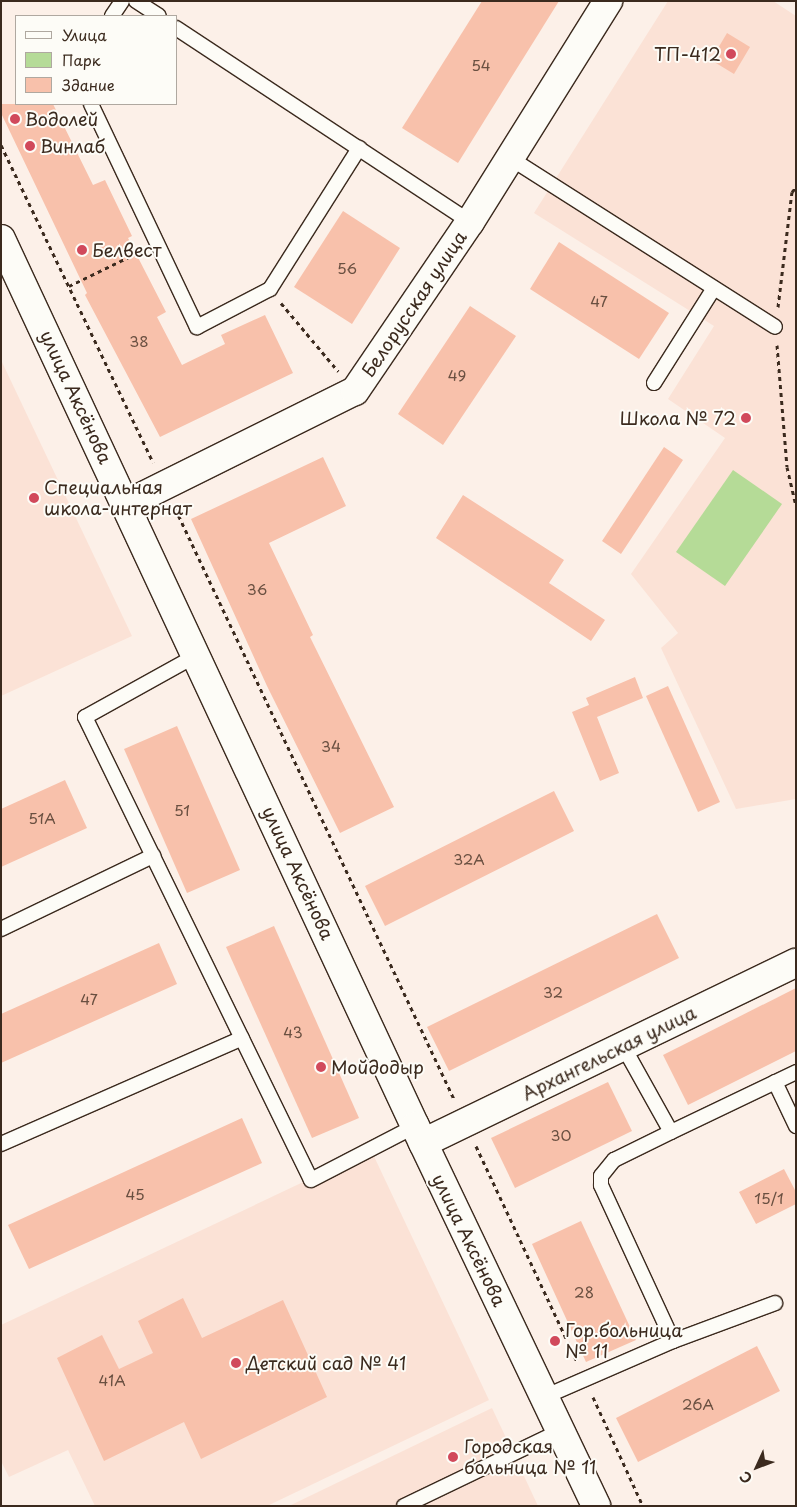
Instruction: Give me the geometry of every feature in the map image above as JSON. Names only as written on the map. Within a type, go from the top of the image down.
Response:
[{"type":"street","name":"Белорусская улица","points":[[127,504],[355,391],[470,222],[608,1]]},
{"type":"street","name":"улица Аксёнова","points":[[1,239],[127,504],[419,1134],[596,1506]]},
{"type":"street","name":"Архангельская улица","points":[[419,1134],[465,1122],[796,963]]},
{"type":"lane","points":[[113,15],[122,1]]},
{"type":"lane","points":[[136,1],[157,15]]},
{"type":"lane","points":[[178,29],[470,222]]},
{"type":"lane","points":[[91,105],[197,327],[270,289],[359,148]]},
{"type":"lane","points":[[510,158],[775,327]]},
{"type":"lane","points":[[654,383],[714,288]]},
{"type":"lane","points":[[197,655],[85,717],[311,1180],[419,1134]]},
{"type":"lane","points":[[1,929],[153,856]]},
{"type":"lane","points":[[1,1144],[242,1038]]},
{"type":"lane","points":[[623,1046],[671,1132]]},
{"type":"lane","points":[[673,1341],[601,1185],[601,1176],[614,1160],[796,1072]]},
{"type":"lane","points":[[775,1082],[796,1126]]},
{"type":"lane","points":[[544,1397],[673,1341],[775,1303]]},
{"type":"lane","points":[[404,1506],[560,1431]]},
{"type":"path","points":[[1,145],[465,1122],[643,1506]]},
{"type":"path","points":[[69,286],[157,243]]},
{"type":"path","points":[[270,289],[355,391]]},
{"type":"shaded area","name":"Школа № 72","points":[[668,1],[773,1],[796,16],[796,799],[736,809],[661,648],[678,633],[631,574],[725,438],[668,399],[714,326],[534,213]]},
{"type":"shaded area","name":"Специальная школа-интернат","points":[[1,360],[132,636],[1,696]]},
{"type":"shaded area","name":"Детский сад № 41","points":[[371,1150],[489,1400],[267,1506],[95,1506],[68,1450],[9,1477],[1,1461],[1,1325]]},
{"type":"shaded area","name":"Городская больница № 11","points":[[492,1408],[538,1506],[289,1506]]},
{"type":"green space","points":[[733,470],[782,504],[725,586],[676,552]]},
{"type":"building","points":[[482,1],[559,1],[458,163],[402,128]]},
{"type":"building","name":"ТП-412","points":[[727,33],[750,47],[734,74],[711,60]]},
{"type":"building","points":[[1,104],[53,105],[93,185],[105,180],[132,236],[128,238],[166,312],[157,317],[182,365],[225,344],[221,335],[265,315],[293,373],[160,437],[85,295],[87,293],[1,113]]},
{"type":"building","points":[[343,211],[400,248],[352,324],[294,287]]},
{"type":"building","points":[[559,242],[669,313],[639,359],[530,289]]},
{"type":"building","points":[[470,306],[516,336],[443,445],[398,414]]},
{"type":"building","points":[[664,447],[683,460],[621,554],[602,541]]},
{"type":"building","points":[[323,457],[346,506],[269,543],[313,635],[310,637],[394,807],[340,833],[267,686],[191,519]]},
{"type":"building","points":[[463,495],[564,560],[549,583],[605,620],[591,641],[436,538]]},
{"type":"building","points":[[635,677],[643,698],[597,717],[619,773],[600,781],[572,712],[589,705],[586,698]]},
{"type":"building","points":[[668,686],[720,802],[698,812],[646,696]]},
{"type":"building","points":[[177,726],[240,870],[187,893],[124,749]]},
{"type":"building","points":[[65,780],[87,828],[1,867],[1,809]]},
{"type":"building","points":[[554,791],[574,831],[385,926],[365,886]]},
{"type":"building","points":[[657,914],[679,958],[449,1071],[427,1027]]},
{"type":"building","points":[[274,926],[359,1118],[312,1138],[226,947]]},
{"type":"building","points":[[159,943],[177,984],[1,1063],[1,1014]]},
{"type":"building","points":[[796,988],[796,1051],[688,1105],[663,1055]]},
{"type":"building","points":[[608,1082],[632,1131],[515,1188],[491,1138]]},
{"type":"building","points":[[242,1118],[262,1163],[29,1269],[8,1225]]},
{"type":"building","points":[[784,1169],[796,1192],[796,1204],[756,1224],[739,1192]]},
{"type":"building","points":[[581,1221],[636,1340],[586,1362],[532,1244]]},
{"type":"building","points":[[183,1298],[202,1338],[283,1300],[327,1397],[201,1459],[184,1422],[104,1461],[57,1358],[102,1335],[119,1369],[153,1353],[138,1321]]},
{"type":"building","points":[[757,1346],[780,1391],[638,1462],[616,1418]]},
{"type":"place","name":"ТП-412","points":[[731,54]]},
{"type":"place","name":"Водолей","points":[[15,119]]},
{"type":"place","name":"Винлаб","points":[[30,146]]},
{"type":"place","name":"Белвест","points":[[82,250]]},
{"type":"place","name":"Школа № 72","points":[[746,418]]},
{"type":"place","name":"Специальная школа-интернат","points":[[34,498]]},
{"type":"place","name":"Мойдодыр","points":[[321,1067]]},
{"type":"place","name":"Гор.больница № 11","points":[[555,1341]]},
{"type":"place","name":"Детский сад № 41","points":[[236,1363]]},
{"type":"place","name":"Городская больница № 11","points":[[453,1457]]}]
